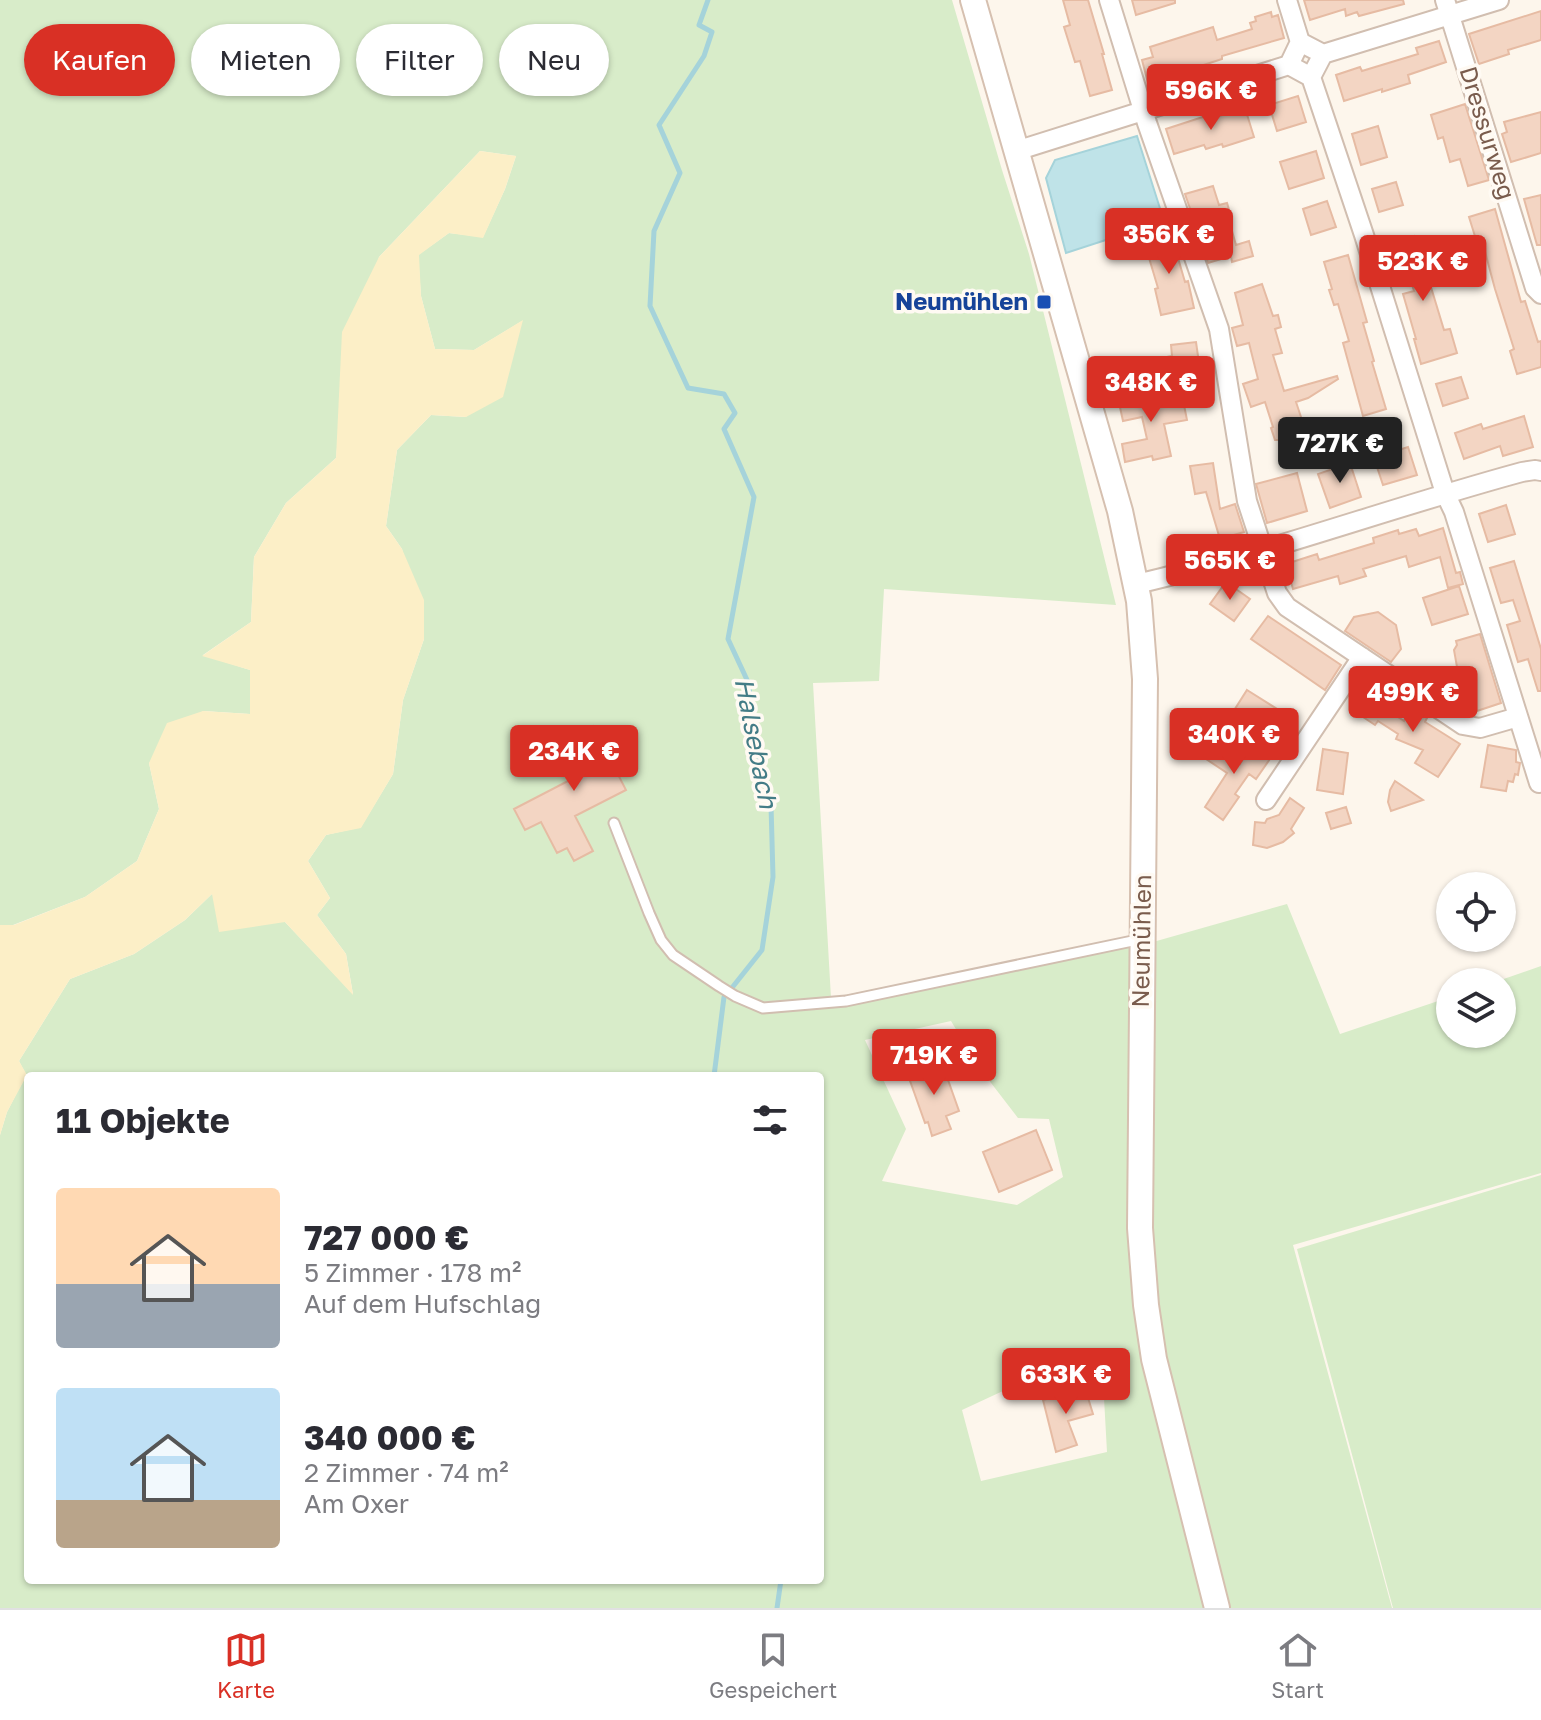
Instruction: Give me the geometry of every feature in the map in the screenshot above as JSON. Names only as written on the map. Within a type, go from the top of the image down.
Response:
[{"type":"street","name":"Neumühlen","points":[[973,0],[1116,496],[1137,584],[1145,679],[1140,1228],[1146,1305],[1154,1359],[1217,1608]]},
{"type":"street","points":[[1109,0],[1143,111],[1219,329],[1247,501],[1277,593],[1287,607],[1463,725],[1480,728],[1518,717]]},
{"type":"street","points":[[1287,0],[1300,42],[1289,65]]},
{"type":"street","points":[[1311,77],[1323,54],[1448,8],[1499,0]]},
{"type":"street","name":"Dressurweg","points":[[1448,8],[1535,288],[1541,294]]},
{"type":"street","points":[[1300,42],[1323,54]]},
{"type":"street","points":[[1016,151],[1289,65],[1311,77],[1539,783]]},
{"type":"street","points":[[1137,584],[1263,551],[1445,493],[1522,472],[1541,471]]},
{"type":"street","points":[[1266,800],[1362,657]]},
{"type":"lane","points":[[614,823],[661,940],[673,955],[735,996],[763,1008],[846,1001],[1142,939]]},
{"type":"green space","points":[[0,0],[952,0],[1029,254],[1116,605],[884,589],[879,681],[813,683],[831,998],[1122,938],[1146,944],[1287,904],[1340,1034],[1436,1002],[1436,1048],[1516,1048],[1516,975],[1541,966],[1541,1173],[1293,1245],[1392,1608],[0,1608],[0,1135],[7,1112],[24,1079],[24,1584],[824,1584],[824,1072],[24,1072],[19,1061],[70,979],[134,954],[185,920],[213,893],[285,922],[353,994],[346,954],[317,915],[330,898],[308,861],[326,835],[361,827],[393,774],[403,700],[424,639],[402,549],[386,526],[397,450],[431,415],[466,417],[522,321],[474,350],[435,349],[421,296],[418,255],[449,233],[483,237],[516,156],[480,151],[379,257],[338,437],[336,458],[286,503],[254,557],[251,622],[203,655],[250,670],[250,714],[203,711],[149,763],[159,809],[137,861],[85,897],[13,925],[0,925]],"holes":[[[951,1021],[978,1066],[1018,1118],[1049,1119],[1063,1177],[1017,1205],[882,1181],[906,1129],[865,1040]],[[1102,1362],[1107,1452],[981,1481],[962,1410],[1050,1369],[1054,1382]]]},
{"type":"green space","points":[[1541,1175],[1541,1608],[1393,1608],[1297,1249]]},
{"type":"sand","points":[[480,151],[516,156],[483,238],[449,233],[419,255],[421,296],[435,349],[474,350],[523,320],[503,397],[466,417],[431,415],[397,450],[386,526],[402,549],[424,600],[424,639],[403,700],[393,774],[361,828],[326,835],[308,861],[330,898],[317,915],[346,954],[353,995],[285,922],[219,932],[212,894],[185,920],[134,954],[70,979],[19,1061],[25,1072],[24,1081],[7,1112],[0,1135],[0,925],[14,925],[85,897],[137,861],[159,809],[149,763],[167,723],[203,711],[250,714],[250,670],[202,656],[251,622],[254,557],[286,503],[336,458],[342,332],[379,257]]},
{"type":"water","points":[[1137,136],[1164,221],[1066,253],[1046,178],[1055,160]]},
{"type":"building","points":[[1063,0],[1088,0],[1112,90],[1090,96],[1080,61],[1075,62],[1064,27],[1070,25]]},
{"type":"building","points":[[1132,0],[1175,0],[1175,3],[1136,15]]},
{"type":"building","points":[[1304,0],[1403,0],[1404,4],[1359,16],[1357,12],[1346,16],[1345,9],[1310,20]]},
{"type":"building","points":[[1541,11],[1541,40],[1508,50],[1509,54],[1479,64],[1469,34]]},
{"type":"building","points":[[1271,12],[1272,17],[1278,15],[1284,38],[1148,83],[1142,60],[1153,57],[1150,47],[1213,27],[1217,40],[1252,29],[1250,23],[1256,21],[1255,17]]},
{"type":"building","points":[[1439,41],[1446,62],[1408,75],[1410,83],[1344,101],[1336,75],[1360,67],[1362,71],[1418,54],[1416,48]]},
{"type":"building","points":[[1298,96],[1306,122],[1277,131],[1269,105]]},
{"type":"building","points":[[1465,104],[1489,180],[1468,186],[1460,159],[1450,162],[1443,137],[1438,139],[1431,115]]},
{"type":"building","points":[[1245,108],[1254,137],[1223,147],[1222,144],[1206,149],[1204,145],[1174,154],[1166,129],[1215,113],[1216,117]]},
{"type":"building","points":[[1541,112],[1541,153],[1511,162],[1502,134],[1507,132],[1504,122]]},
{"type":"building","points":[[1378,126],[1387,157],[1361,165],[1352,134]]},
{"type":"building","points":[[1316,151],[1324,178],[1289,189],[1280,162]]},
{"type":"building","points":[[1396,182],[1403,205],[1379,212],[1372,189]]},
{"type":"building","points":[[1213,186],[1219,205],[1227,203],[1236,245],[1249,241],[1253,256],[1232,262],[1231,256],[1208,263],[1196,219],[1185,194]]},
{"type":"building","points":[[1541,195],[1541,245],[1537,245],[1524,199]]},
{"type":"building","points":[[1327,201],[1336,227],[1311,235],[1303,209]]},
{"type":"building","points":[[1495,209],[1521,302],[1525,301],[1538,342],[1541,341],[1541,367],[1517,374],[1510,351],[1514,349],[1483,244],[1478,246],[1469,217]]},
{"type":"building","points":[[1171,234],[1194,308],[1161,315],[1155,289],[1158,288],[1144,241]]},
{"type":"building","points":[[1414,236],[1422,262],[1436,258],[1439,271],[1427,274],[1444,330],[1450,329],[1457,353],[1421,364],[1403,294],[1414,291],[1407,269],[1397,272],[1389,244]]},
{"type":"building","points":[[1348,255],[1386,409],[1363,416],[1343,343],[1349,341],[1338,304],[1334,305],[1329,290],[1332,289],[1324,262]]},
{"type":"building","points":[[1262,284],[1273,316],[1278,315],[1281,327],[1275,329],[1282,353],[1273,355],[1284,391],[1337,376],[1338,379],[1296,402],[1306,432],[1278,440],[1275,440],[1265,402],[1251,407],[1243,384],[1258,379],[1249,343],[1237,346],[1232,328],[1243,325],[1235,293]]},
{"type":"building","points":[[1196,342],[1201,377],[1175,380],[1174,374],[1163,375],[1161,358],[1172,356],[1171,345]]},
{"type":"building","points":[[1461,377],[1468,398],[1443,406],[1436,384]]},
{"type":"building","points":[[1144,392],[1146,403],[1182,395],[1187,420],[1164,424],[1171,456],[1153,460],[1152,456],[1125,462],[1122,444],[1147,439],[1142,417],[1123,421],[1118,398]]},
{"type":"building","points":[[1524,416],[1533,447],[1503,456],[1500,446],[1464,459],[1455,433],[1481,424],[1483,429]]},
{"type":"building","points":[[1408,447],[1417,475],[1383,485],[1374,458]]},
{"type":"building","points":[[1213,463],[1220,509],[1235,504],[1244,532],[1220,539],[1206,492],[1195,494],[1190,466]]},
{"type":"building","points":[[1350,463],[1361,497],[1330,508],[1318,474]]},
{"type":"building","points":[[1297,473],[1307,511],[1267,523],[1256,484]]},
{"type":"building","points":[[1506,505],[1515,534],[1488,542],[1479,514]]},
{"type":"building","points":[[1443,528],[1456,573],[1460,572],[1463,584],[1448,588],[1440,557],[1409,567],[1406,556],[1363,569],[1366,576],[1340,584],[1338,576],[1293,589],[1286,564],[1317,554],[1319,560],[1374,543],[1373,538],[1398,530],[1399,534],[1416,529],[1419,536]]},
{"type":"building","points":[[1514,561],[1541,649],[1541,691],[1538,691],[1528,659],[1518,662],[1507,625],[1520,621],[1513,600],[1501,603],[1490,568]]},
{"type":"building","points":[[1226,582],[1250,599],[1234,621],[1210,604]]},
{"type":"building","points":[[1459,586],[1468,614],[1432,625],[1423,598]]},
{"type":"building","points":[[1378,612],[1396,625],[1401,649],[1391,662],[1345,631],[1354,617]]},
{"type":"building","points":[[1268,616],[1341,665],[1325,690],[1251,639]]},
{"type":"building","points":[[1480,634],[1501,703],[1474,712],[1454,650],[1456,641]]},
{"type":"building","points":[[1247,690],[1282,712],[1269,734],[1233,712]]},
{"type":"building","points":[[1365,695],[1404,721],[1409,708],[1428,716],[1425,722],[1460,744],[1438,777],[1415,763],[1423,750],[1396,739],[1398,734],[1378,721],[1375,725],[1354,711]]},
{"type":"building","points":[[593,726],[626,790],[575,816],[593,851],[574,861],[567,848],[557,853],[541,822],[525,830],[514,809],[570,780],[553,747]]},
{"type":"building","points":[[1253,743],[1272,756],[1256,779],[1249,774],[1235,794],[1239,797],[1223,820],[1205,807],[1227,773],[1203,757],[1211,744],[1240,764]]},
{"type":"building","points":[[1488,745],[1516,750],[1516,762],[1520,763],[1518,775],[1515,774],[1513,782],[1508,781],[1506,791],[1481,787]]},
{"type":"building","points":[[1323,749],[1348,753],[1343,794],[1317,790]]},
{"type":"building","points":[[1395,781],[1423,800],[1391,811],[1388,802]]},
{"type":"building","points":[[1290,798],[1304,808],[1291,829],[1294,833],[1283,842],[1267,848],[1253,845],[1255,822],[1265,823],[1267,819],[1279,815]]},
{"type":"building","points":[[1346,807],[1351,823],[1331,829],[1326,813]]},
{"type":"building","points":[[942,1063],[959,1111],[946,1116],[951,1129],[932,1136],[908,1075]]},
{"type":"building","points":[[1036,1130],[1052,1170],[999,1192],[983,1152]]},
{"type":"building","points":[[1085,1388],[1093,1414],[1068,1421],[1077,1445],[1056,1452],[1043,1400]]},
{"type":"waterway","name":"Halsebach","points":[[708,0],[699,25],[712,32],[704,56],[659,125],[680,173],[654,231],[650,306],[688,388],[724,394],[735,413],[724,429],[754,497],[728,639],[748,682],[760,760],[771,805],[773,877],[762,950],[731,989]]},
{"type":"waterway","name":"Halsebach","points":[[715,1072],[724,997]]},
{"type":"waterway","name":"Halsebach","points":[[777,1608],[780,1584]]},
{"type":"place","name":"Neumühlen","points":[[1044,302]]}]
